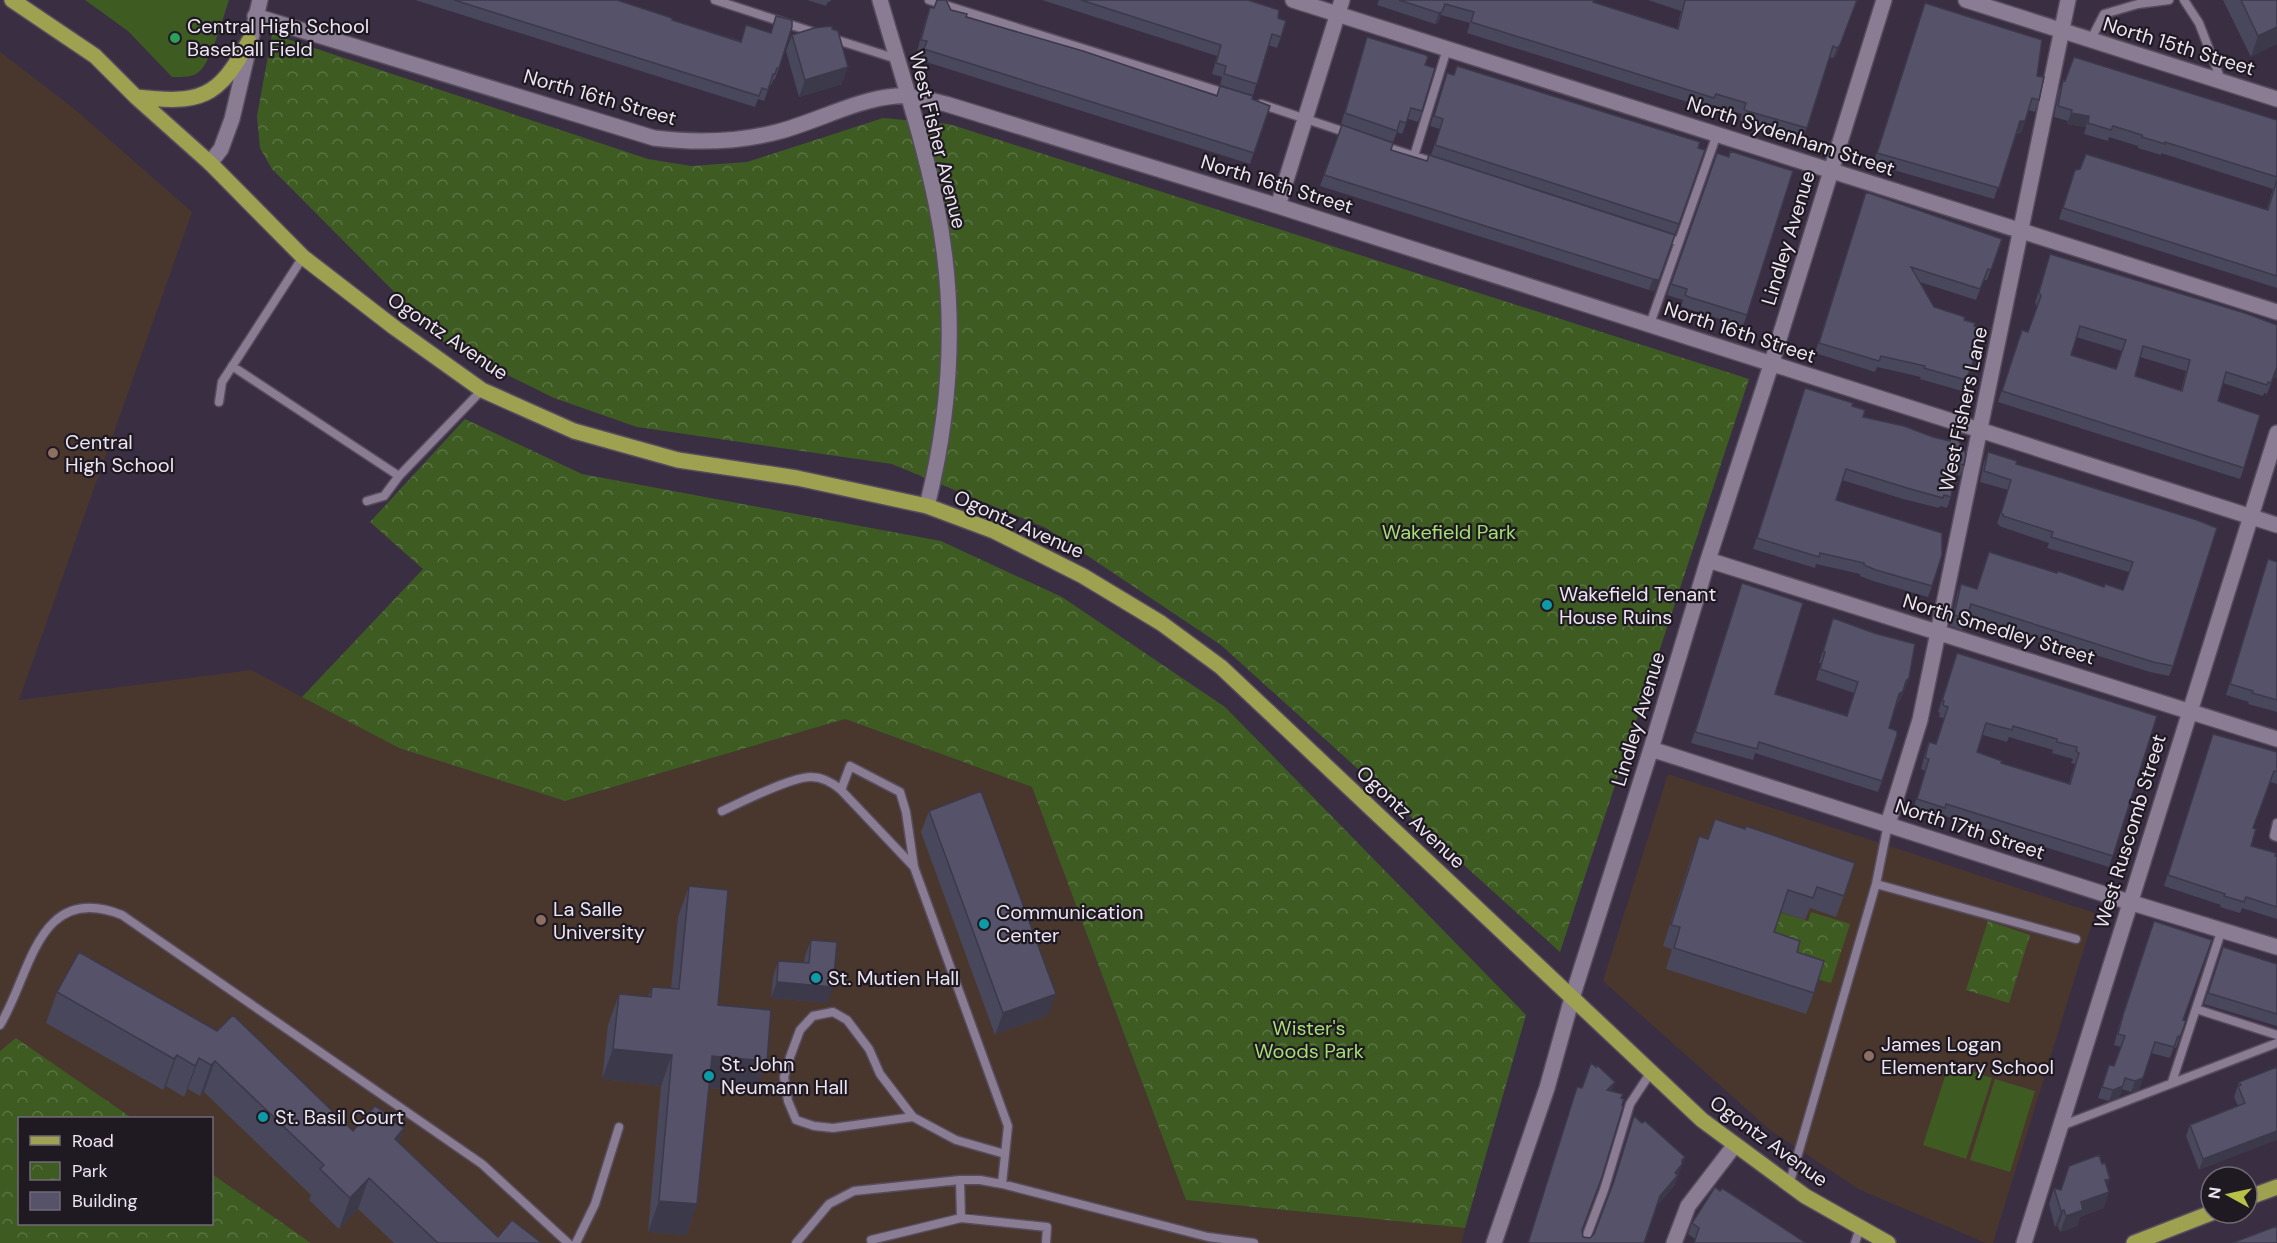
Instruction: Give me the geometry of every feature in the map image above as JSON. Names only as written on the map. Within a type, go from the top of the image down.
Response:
[{"type":"main road","name":"Ogontz Avenue","points":[[12,0],[95,56],[136,98],[210,163],[303,257],[395,328],[482,390],[574,431],[678,460],[797,478],[927,506],[994,531],[1083,576],[1161,623],[1221,668],[1702,1120],[1789,1185],[1888,1243]]},
{"type":"main road","points":[[136,98],[192,99],[205,94],[218,86],[237,64],[249,40]]},
{"type":"main road","points":[[2259,1194],[2277,1187]]},
{"type":"main road","points":[[2134,1243],[2199,1218]]},
{"type":"street","points":[[210,163],[221,149],[228,133],[260,0]]},
{"type":"street","name":"West Fisher Avenue","points":[[880,0],[936,204],[947,277],[950,316],[946,405],[937,466],[927,506]]},
{"type":"street","name":"North Sydenham Street","points":[[1293,0],[1340,7],[1447,49],[2277,312]]},
{"type":"street","name":"Lindley Avenue","points":[[1494,1243],[1547,1088],[1572,998],[1884,0]]},
{"type":"street","name":"North 15th Street","points":[[1966,0],[2277,99]]},
{"type":"street","name":"West Fishers Lane","points":[[1888,824],[1920,720],[2068,0]]},
{"type":"street","points":[[1278,206],[1340,7]]},
{"type":"street","name":"North 16th Street","points":[[255,16],[654,138],[683,141],[777,132],[878,99],[907,96],[946,104],[1278,206],[2277,525]]},
{"type":"street","name":"West Ruscomb Street","points":[[2024,1243],[2277,433]]},
{"type":"street","name":"North Smedley Street","points":[[1708,560],[2277,739]]},
{"type":"street","name":"North 17th Street","points":[[1651,749],[2277,947]]},
{"type":"street","points":[[1677,1242],[1688,1206],[1734,1146]]},
{"type":"lane","points":[[715,0],[897,59]]},
{"type":"lane","points":[[929,0],[1236,97]]},
{"type":"lane","points":[[2090,40],[2104,14],[2138,4],[2169,0]]},
{"type":"lane","points":[[2184,0],[2199,23],[2221,80]]},
{"type":"lane","points":[[1414,156],[1447,49]]},
{"type":"lane","points":[[1248,100],[1359,137]]},
{"type":"lane","points":[[1650,324],[1717,134]]},
{"type":"lane","points":[[1370,141],[1447,167]]},
{"type":"lane","points":[[1657,235],[1679,242]]},
{"type":"lane","points":[[219,402],[222,382],[303,257]]},
{"type":"lane","points":[[232,366],[399,476]]},
{"type":"lane","points":[[367,501],[384,496],[399,476],[482,390]]},
{"type":"lane","points":[[841,790],[850,766],[900,792],[906,812],[914,867],[1008,1126],[1002,1184]]},
{"type":"lane","points":[[722,811],[784,784],[811,777],[832,783],[914,867]]},
{"type":"lane","points":[[2277,823],[2274,836],[2277,837]]},
{"type":"lane","points":[[1789,1185],[1876,884],[1888,824]]},
{"type":"lane","points":[[1876,884],[2076,939]]},
{"type":"lane","points":[[0,1025],[39,939],[53,920],[79,909],[107,909],[122,915],[482,1164],[568,1243]]},
{"type":"lane","points":[[2172,1082],[2222,929]]},
{"type":"lane","points":[[2196,1009],[2277,1035]]},
{"type":"lane","points":[[913,1117],[833,1128],[814,1126],[796,1120],[788,1101],[784,1077],[800,1029],[813,1016],[833,1012],[847,1020],[869,1049],[880,1074],[913,1117],[956,1140],[1005,1154]]},
{"type":"lane","points":[[2060,1127],[2277,1043]]},
{"type":"lane","points":[[1584,1243],[1604,1190],[1630,1104],[1651,1072]]},
{"type":"lane","points":[[576,1243],[595,1204],[619,1127]]},
{"type":"lane","points":[[960,1180],[961,1218]]},
{"type":"lane","points":[[796,1243],[829,1204],[854,1191],[980,1180],[1208,1237],[1254,1243]]},
{"type":"lane","points":[[872,1243],[871,1240],[961,1218],[1047,1227],[1046,1243]]},
{"type":"lane","points":[[1855,1243],[1860,1228]]},
{"type":"shaded area","name":"La Salle University","points":[[0,52],[72,107],[192,212],[19,700],[251,670],[399,748],[565,801],[845,719],[1032,787],[1186,1200],[1465,1228],[1462,1243],[311,1243],[213,1175],[213,1117],[131,1117],[16,1039],[0,1051]]},
{"type":"shaded area","name":"James Logan Elementary School","points":[[1668,774],[2095,913],[1993,1243],[1986,1243],[1860,1190],[1770,1130],[1603,981]]},
{"type":"green space","name":"Central High School Baseball Field","points":[[85,0],[229,0],[213,48],[200,71],[187,77],[172,77],[128,31]]},
{"type":"green space","name":"Wakefield Park","points":[[272,34],[648,159],[691,166],[747,162],[883,118],[949,124],[1749,379],[1560,952],[1221,645],[1046,528],[892,464],[637,427],[554,398],[447,345],[272,169],[260,148],[257,116]]},
{"type":"green space","name":"Wister's Woods Park","points":[[465,419],[582,474],[941,541],[1062,597],[1225,707],[1526,1015],[1465,1228],[1186,1200],[1032,787],[845,719],[565,801],[399,748],[302,697],[423,569],[370,522]]},
{"type":"green space","points":[[1779,912],[1808,921],[1811,912],[1850,924],[1831,983],[1793,972],[1767,953]]},
{"type":"green space","points":[[1988,921],[2030,935],[2009,1003],[1966,990]]},
{"type":"green space","points":[[16,1038],[131,1117],[18,1117],[18,1225],[213,1225],[213,1175],[311,1243],[0,1243],[0,1051]]},
{"type":"green space","points":[[1949,1064],[1992,1078],[1966,1159],[1923,1145]]},
{"type":"green space","points":[[1995,1079],[2035,1091],[2010,1172],[1970,1160]]},
{"type":"building","points":[[454,0],[617,0],[741,42],[746,25],[771,33],[776,16],[792,20],[792,27],[779,68],[773,74],[768,90],[762,88],[759,96]]},
{"type":"building","points":[[937,0],[946,0],[951,10],[967,14],[966,17],[1083,51],[1217,96],[1220,86],[1253,96],[1252,99],[1270,106],[1254,153],[924,49],[927,41],[921,40],[930,7],[934,8]]},
{"type":"building","points":[[1081,0],[1248,0],[1279,10],[1278,18],[1286,21],[1281,37],[1272,34],[1257,84],[1224,74],[1226,66],[1216,63],[1221,45]]},
{"type":"building","points":[[1399,0],[1594,0],[1593,2],[1678,29],[1685,0],[1857,0],[1840,45],[1837,48],[1833,46],[1807,128],[1747,111],[1744,109],[1746,103],[1716,94],[1714,98],[1471,22],[1474,12],[1445,4],[1442,12],[1439,13]]},
{"type":"building","points":[[2241,0],[2277,0],[2277,27],[2258,36]]},
{"type":"building","points":[[1925,3],[2042,40],[2037,76],[2044,77],[2039,100],[2032,98],[2025,121],[2020,121],[1999,188],[1877,153]]},
{"type":"building","points":[[832,26],[832,29],[838,31],[848,67],[805,80],[792,35],[814,28]]},
{"type":"building","points":[[1367,37],[1426,55],[1428,57],[1425,65],[1435,68],[1422,111],[1411,108],[1406,123],[1400,121],[1397,131],[1345,113]]},
{"type":"building","points":[[2074,57],[2277,120],[2277,177],[2142,137],[2142,135],[2113,126],[2111,130],[2088,123],[2089,116],[2071,113],[2072,110],[2058,106],[2063,80],[2065,81]]},
{"type":"building","points":[[1457,66],[1700,142],[1698,148],[1705,150],[1679,224],[1435,145],[1443,119],[1434,116],[1447,73],[1454,75]]},
{"type":"building","points":[[1342,125],[1393,143],[1391,150],[1427,161],[1429,155],[1675,235],[1659,280],[1324,175]]},
{"type":"building","points":[[1730,151],[1793,171],[1747,315],[1689,297],[1685,295],[1687,289],[1671,284],[1717,153],[1729,157]]},
{"type":"building","points":[[2086,154],[2268,210],[2277,179],[2277,276],[2063,208],[2075,170],[2080,169]]},
{"type":"building","points":[[1866,192],[2002,239],[1991,270],[1988,269],[1980,289],[1911,267],[1934,307],[1965,317],[1964,320],[1975,323],[1974,326],[1980,328],[1975,349],[1978,349],[1966,380],[1924,368],[1925,366],[1881,356],[1879,361],[1819,343]]},
{"type":"building","points":[[2050,254],[2245,313],[2277,325],[2277,367],[2271,383],[2268,382],[2267,385],[2226,372],[2218,401],[2260,415],[2244,468],[2002,391],[2022,330],[2028,332],[2041,296],[2039,292]],"holes":[[[2080,326],[2126,340],[2116,369],[2071,355]],[[2143,346],[2190,360],[2182,391],[2135,376]]]},
{"type":"building","points":[[1805,388],[1853,403],[1852,406],[1865,410],[1863,417],[1904,426],[1933,437],[1950,441],[1953,430],[1966,454],[1964,465],[1957,463],[1951,497],[1944,495],[1943,498],[1846,469],[1836,500],[1942,533],[1942,555],[1932,586],[1876,570],[1864,563],[1820,553],[1819,557],[1757,538]]},
{"type":"building","points":[[1988,452],[2017,461],[2016,464],[2217,528],[2173,666],[2153,662],[1971,604],[1966,619],[1954,615],[1961,584],[1977,589],[1989,552],[2057,573],[2058,571],[2104,587],[2105,584],[2123,590],[2133,562],[2051,537],[2053,532],[2003,516],[2001,513],[2011,480],[1984,471]]},
{"type":"building","points":[[2268,559],[2277,562],[2277,700],[2230,684]]},
{"type":"building","points":[[1742,583],[1803,603],[1775,694],[1847,716],[1858,682],[1820,669],[1833,618],[1874,633],[1915,644],[1909,678],[1903,691],[1899,694],[1889,728],[1897,731],[1897,735],[1882,781],[1759,742],[1757,749],[1695,732]]},
{"type":"building","points":[[1957,653],[2157,716],[2113,856],[1946,804],[1945,808],[1917,799],[1929,759],[1925,758],[1929,742],[1936,744],[1948,707],[1943,705],[1944,701],[1942,701]],"holes":[[[1986,723],[2012,730],[2013,726],[2077,747],[2076,751],[2079,753],[2070,784],[2001,763],[2002,761],[1977,752]]]},
{"type":"building","points":[[2213,734],[2277,752],[2277,772],[2274,771],[2253,828],[2256,829],[2251,846],[2276,853],[2277,907],[2246,897],[2244,902],[2168,875]]},
{"type":"building","name":"Communication Center","points":[[981,791],[1056,994],[1003,1013],[929,811]]},
{"type":"building","points":[[1715,819],[1745,829],[1746,826],[1855,863],[1844,896],[1817,887],[1813,898],[1788,890],[1774,932],[1800,941],[1797,952],[1824,961],[1814,993],[1674,948],[1680,927],[1671,925],[1699,836],[1708,839]]},
{"type":"building","name":"St. John Neumann Hall","points":[[689,886],[728,890],[718,1005],[771,1010],[767,1061],[712,1056],[697,1204],[659,1201],[672,1055],[613,1049],[619,994],[651,997],[652,987],[679,989]]},
{"type":"building","points":[[2154,921],[2212,940],[2183,1020],[2186,1021],[2174,1047],[2155,1042],[2143,1078],[2135,1081],[2125,1078],[2123,1086],[2113,1090],[2102,1087],[2109,1065],[2114,1066],[2125,1036],[2118,1034]]},
{"type":"building","points":[[811,940],[837,942],[833,987],[777,982],[778,961],[809,963]]},
{"type":"building","points":[[2223,947],[2277,964],[2277,1014],[2208,993]]},
{"type":"building","points":[[79,952],[217,1031],[233,1015],[353,1131],[375,1106],[404,1128],[395,1139],[498,1237],[512,1220],[542,1243],[438,1243],[369,1178],[350,1198],[320,1169],[324,1165],[215,1061],[211,1065],[199,1058],[195,1066],[177,1055],[174,1059],[57,992]]},
{"type":"building","points":[[1591,1063],[1598,1066],[1615,1082],[1607,1090],[1623,1094],[1621,1098],[1624,1099],[1602,1177],[1582,1230],[1583,1237],[1590,1238],[1594,1234],[1614,1181],[1634,1116],[1642,1123],[1645,1121],[1685,1157],[1675,1173],[1678,1175],[1660,1196],[1644,1243],[1528,1243],[1577,1087],[1582,1088]]},
{"type":"building","points":[[2277,1067],[2277,1131],[2203,1159],[2190,1125],[2245,1103],[2238,1086],[2241,1085],[2239,1082]]},
{"type":"building","points":[[2099,1155],[2102,1164],[2105,1163],[2110,1179],[2105,1180],[2109,1192],[2081,1202],[2083,1210],[2066,1216],[2064,1210],[2061,1211],[2054,1188],[2061,1190],[2069,1166]]},
{"type":"building","points":[[1715,1187],[1720,1191],[1722,1188],[1806,1243],[1694,1243],[1699,1228],[1692,1223]]},
{"type":"building","points":[[2277,1226],[2277,1243],[2232,1243]]},
{"type":"place","name":"Central High School Baseball Field","points":[[175,38]]},
{"type":"place","name":"Central High School","points":[[53,453]]},
{"type":"place","name":"Wakefield Tenant House Ruins","points":[[1547,605]]},
{"type":"place","name":"La Salle University","points":[[541,920]]},
{"type":"place","name":"Communication Center","points":[[984,924]]},
{"type":"place","name":"St. Mutien Hall","points":[[816,978]]},
{"type":"place","name":"James Logan Elementary School","points":[[1869,1056]]},
{"type":"place","name":"St. John Neumann Hall","points":[[709,1076]]},
{"type":"place","name":"St. Basil Court","points":[[263,1117]]}]
